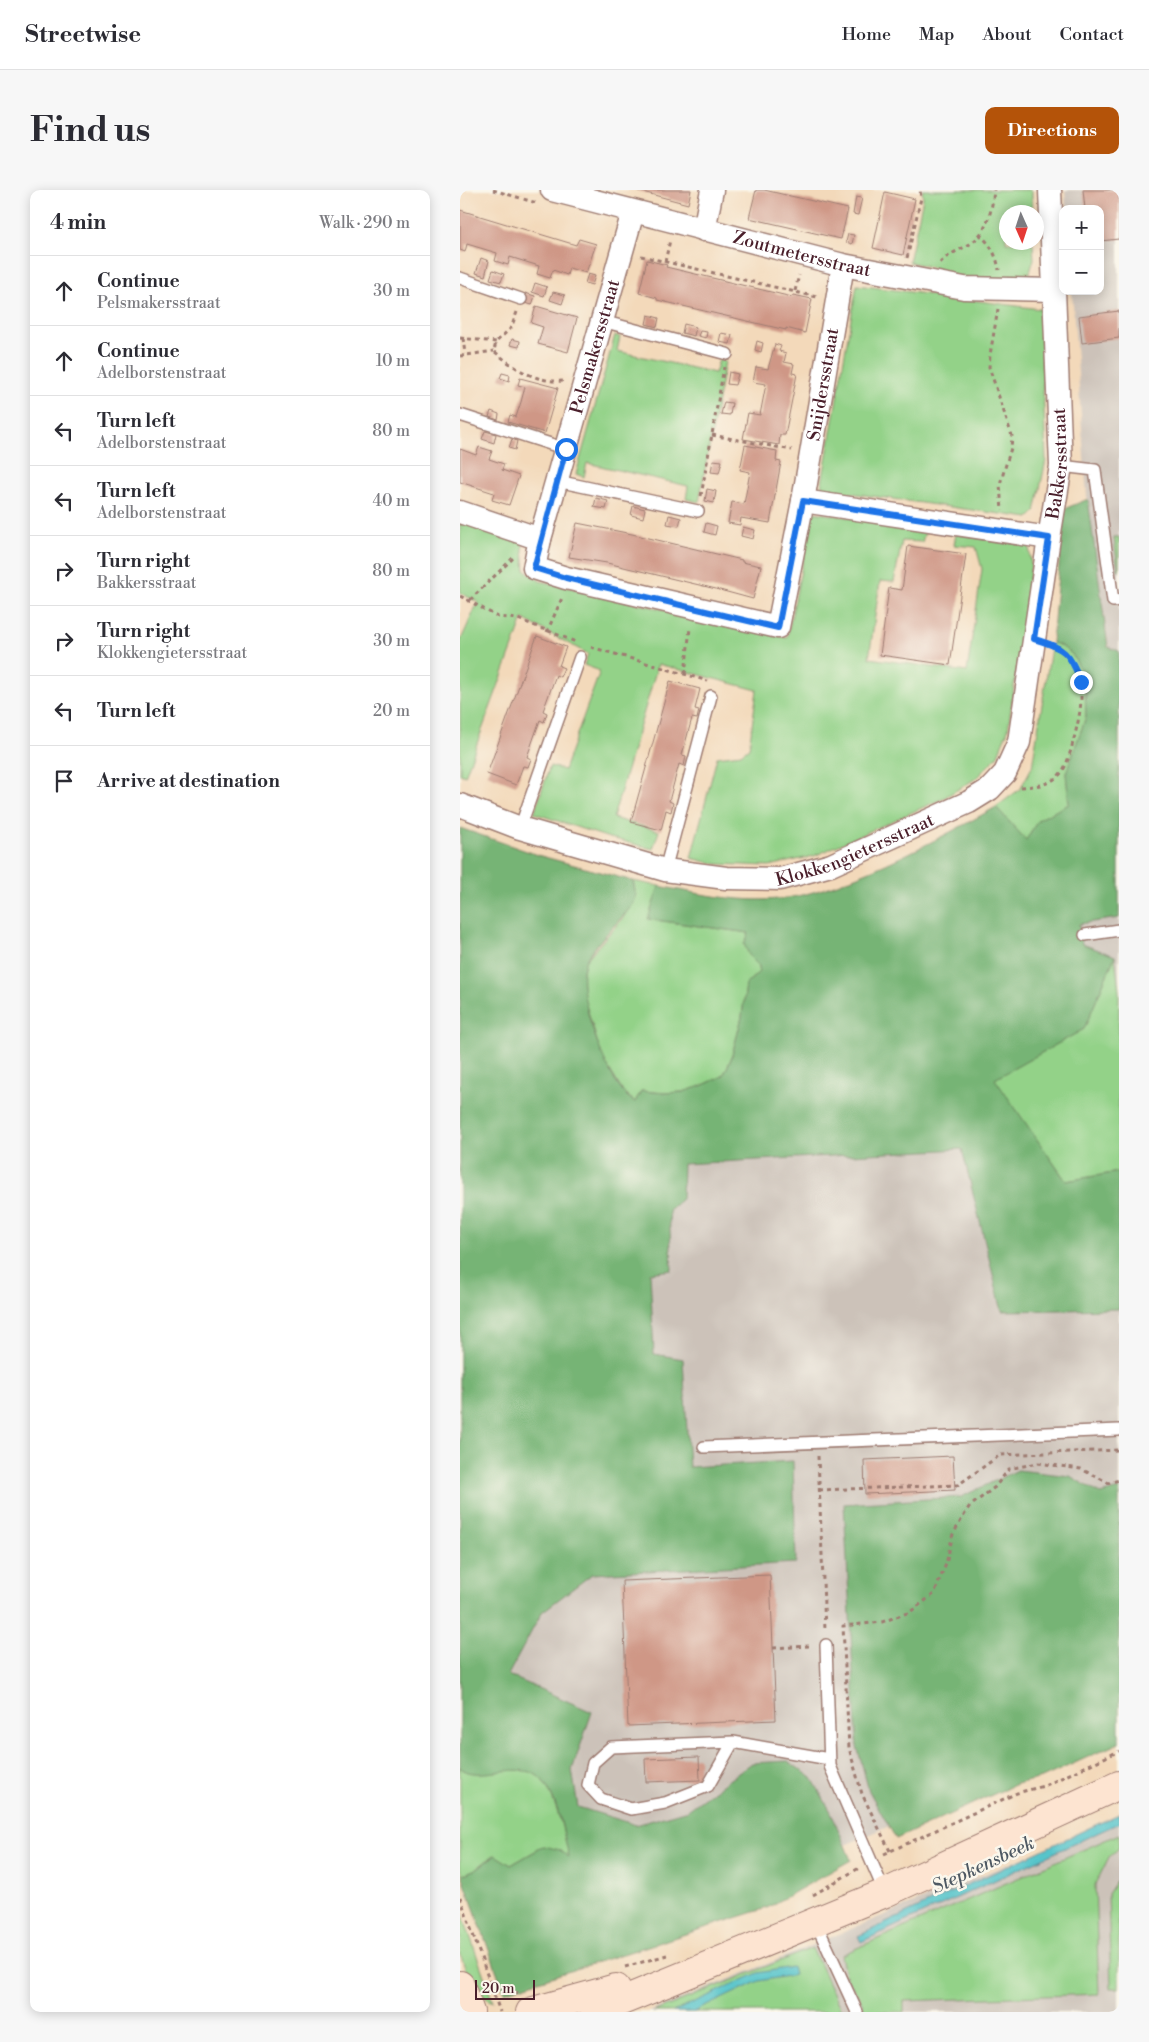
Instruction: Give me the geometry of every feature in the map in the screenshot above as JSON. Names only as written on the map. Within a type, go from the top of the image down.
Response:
[{"type":"street","points":[[704,230],[712,190]]},
{"type":"street","name":"Bakkersstraat","points":[[803,501],[1049,538],[1061,466],[1050,190]]},
{"type":"street","name":"Zoutmetersstraat","points":[[547,197],[633,212],[843,266],[964,288],[1054,290]]},
{"type":"street","name":"Pelsmakersstraat","points":[[540,539],[633,212]]},
{"type":"street","name":"Snijdersstraat","points":[[540,539],[534,568],[566,578],[778,628],[803,501],[843,266]]},
{"type":"street","points":[[460,512],[540,539]]},
{"type":"street","name":"Klokkengietersstraat","points":[[460,805],[520,828],[665,870],[726,878],[780,879],[831,865],[969,802],[990,789],[1004,773],[1019,742],[1049,538]]},
{"type":"street","points":[[594,2012],[738,1955],[811,1910],[885,1893],[1119,1785]]},
{"type":"street","points":[[524,2003],[738,1955]]},
{"type":"street","points":[[460,1985],[470,2012]]},
{"type":"lane","points":[[460,278],[521,299]]},
{"type":"lane","points":[[602,321],[727,354]]},
{"type":"lane","points":[[460,415],[566,449]]},
{"type":"lane","points":[[1061,466],[1095,470],[1112,601],[1119,600]]},
{"type":"lane","points":[[557,481],[698,512]]},
{"type":"lane","points":[[520,828],[580,657]]},
{"type":"lane","points":[[665,870],[712,696]]},
{"type":"lane","points":[[1085,934],[1119,930]]},
{"type":"lane","points":[[704,1447],[1119,1430]]},
{"type":"lane","points":[[826,1646],[830,1766],[885,1893]]},
{"type":"lane","points":[[733,1742],[708,1786],[665,1803],[631,1809],[602,1799],[588,1785],[592,1763],[611,1747],[733,1742],[829,1758]]},
{"type":"lane","points":[[811,1910],[857,2012]]},
{"type":"path","points":[[494,190],[515,196],[547,197]]},
{"type":"path","points":[[515,196],[517,190]]},
{"type":"path","points":[[903,276],[921,198],[920,190]]},
{"type":"path","points":[[938,266],[944,258],[972,243],[979,234],[989,216],[994,190]]},
{"type":"path","points":[[979,234],[996,257],[999,267],[997,315],[989,367],[1012,436],[1011,448],[1000,484],[1004,531]]},
{"type":"path","points":[[663,235],[678,239]]},
{"type":"path","points":[[665,262],[670,237]]},
{"type":"path","points":[[635,255],[825,298]]},
{"type":"path","points":[[795,292],[800,267]]},
{"type":"path","points":[[494,351],[496,342],[511,328],[521,299]]},
{"type":"path","points":[[465,354],[461,338],[496,342]]},
{"type":"path","points":[[460,356],[494,351],[508,363],[531,377],[552,382],[585,380]]},
{"type":"path","points":[[698,512],[727,354]]},
{"type":"path","points":[[712,435],[796,451]]},
{"type":"path","points":[[470,600],[508,561]]},
{"type":"path","points":[[547,632],[560,603]]},
{"type":"path","points":[[685,674],[690,632]]},
{"type":"path","points":[[990,789],[1042,786],[1058,776],[1067,764],[1080,716],[1081,682],[1073,662],[1058,646],[1034,639]]},
{"type":"path","points":[[817,1442],[826,1646]]},
{"type":"path","points":[[819,1490],[958,1485],[1000,1454],[1119,1450]]},
{"type":"path","points":[[890,1851],[862,1794],[849,1748],[843,1626],[882,1622],[910,1612],[934,1594],[946,1564],[953,1534],[969,1507],[995,1487],[1009,1469],[1038,1463],[1080,1469],[1110,1483],[1119,1480]]},
{"type":"path","points":[[772,1648],[844,1645]]},
{"type":"path","points":[[811,1910],[870,1861],[1017,1793],[1044,1786],[1119,1751]]},
{"type":"path","points":[[460,1897],[500,2012]]},
{"type":"path","points":[[620,1969],[676,1952]]},
{"type":"path","points":[[493,1990],[500,1987],[524,2003]]},
{"type":"shaded area","points":[[1065,190],[1119,190],[1119,717],[1087,497],[1072,295],[1104,295],[1104,205],[1066,205]]},
{"type":"shaded area","points":[[1119,892],[1119,1729],[507,1988],[460,1846],[460,1099]]},
{"type":"shaded area","points":[[1119,1818],[1119,2012],[648,2012],[786,1956]]},
{"type":"green space","points":[[922,190],[1032,190],[1032,205],[999,205],[999,250],[1033,250],[1034,259],[1027,282],[937,276],[939,269],[909,262],[923,198]]},
{"type":"green space","points":[[857,285],[1040,309],[1046,460],[1035,512],[1029,518],[821,489]]},
{"type":"green space","points":[[615,335],[620,337],[617,351],[715,373],[719,359],[725,362],[699,502],[686,499],[688,486],[587,463],[584,477],[576,474]]},
{"type":"green space","points":[[1088,499],[1108,647],[1119,651],[1119,918],[1079,924],[1082,944],[1115,956],[1084,1029],[995,1079],[1066,1181],[1119,1172],[1119,1309],[1002,1311],[962,1149],[683,1164],[682,1199],[669,1210],[672,1270],[650,1273],[654,1354],[683,1359],[689,1467],[793,1461],[796,1563],[592,1574],[542,1612],[508,1675],[592,1712],[572,1770],[578,1807],[636,1825],[688,1810],[752,1763],[788,1761],[812,1778],[831,1812],[851,1860],[767,1908],[504,1992],[462,1875],[476,1869],[495,1855],[511,1865],[544,1846],[560,1850],[569,1857],[557,1808],[543,1781],[534,1774],[524,1771],[512,1770],[477,1773],[467,1772],[460,1767],[460,828],[541,856],[633,881],[636,896],[634,903],[588,956],[583,975],[587,1010],[593,1029],[615,1081],[626,1095],[635,1102],[641,1091],[683,1092],[723,1076],[731,1059],[742,1017],[746,984],[759,972],[759,966],[750,957],[744,944],[749,933],[648,919],[659,886],[739,899],[771,900],[798,896],[840,883],[886,864],[934,841],[996,807],[1026,840],[1038,820],[1069,804],[1066,773],[1086,717],[1085,686],[1081,670],[1072,654],[1052,642],[1064,509]]},
{"type":"green space","points":[[813,512],[926,529],[922,542],[902,541],[894,582],[880,581],[869,658],[967,672],[982,569],[976,547],[954,545],[956,534],[1029,545],[1031,565],[1008,730],[997,757],[975,779],[942,799],[814,856],[769,866],[715,864],[691,858],[717,757],[741,754],[749,748],[757,690],[658,664],[613,818],[659,831],[653,849],[606,837],[534,813],[550,766],[564,770],[600,671],[584,665],[588,654],[523,619],[465,776],[460,774],[460,642],[478,602],[460,593],[460,520],[522,540],[525,570],[540,581],[787,638]]},
{"type":"green space","points":[[1114,537],[1119,537],[1119,571],[1118,570]]},
{"type":"green space","points":[[1052,642],[1072,654],[1081,670],[1085,686],[1086,717],[1066,773],[1069,804],[1038,820],[1026,841],[996,807],[1020,789],[1032,767]]},
{"type":"green space","points":[[633,881],[659,886],[649,919],[749,933],[750,957],[759,966],[759,972],[746,984],[742,1017],[731,1059],[723,1076],[683,1092],[641,1091],[635,1102],[623,1092],[602,1057],[583,995],[582,978],[585,961],[623,918],[636,896]]},
{"type":"green space","points":[[1115,956],[1119,991],[1119,1172],[1066,1181],[994,1079],[1084,1029]]},
{"type":"green space","points":[[1018,1470],[1070,1476],[1100,1494],[1119,1489],[1119,1743],[1042,1778],[1016,1784],[896,1839],[869,1791],[857,1746],[844,1504],[961,1497]]},
{"type":"green space","points":[[460,1767],[463,1770],[527,1771],[540,1777],[557,1810],[570,1858],[544,1846],[511,1865],[494,1855],[476,1869],[462,1875],[460,1868]]},
{"type":"green space","points":[[1119,1834],[1119,1848],[1109,1857],[1095,1885],[1099,1994],[904,2001],[904,2012],[865,2012],[862,2002],[845,1975],[841,1955]]},
{"type":"green space","points":[[1119,1877],[1119,1988],[1111,1988],[1108,1894]]},
{"type":"green space","points":[[460,1907],[493,2002],[476,1987],[464,1965],[460,1951]]},
{"type":"green space","points":[[812,1948],[842,2012],[653,2012]]},
{"type":"water","points":[[1119,1814],[1119,1823],[861,1942],[858,1936]]},
{"type":"water","points":[[792,1967],[794,1975],[759,1981],[694,2012],[673,2012],[758,1973]]},
{"type":"building","points":[[635,190],[691,190],[688,204]]},
{"type":"building","points":[[756,190],[764,190],[848,209],[841,239],[749,218]]},
{"type":"building","points":[[1083,190],[1119,190],[1119,239],[1104,241],[1104,205],[1085,205]]},
{"type":"building","points":[[885,192],[915,199],[903,255],[873,248]]},
{"type":"building","points":[[856,197],[862,198],[858,215],[853,214]]},
{"type":"building","points":[[460,210],[576,245],[579,239],[596,244],[586,273],[569,268],[567,275],[553,270],[550,278],[537,274],[539,266],[510,257],[508,265],[495,261],[497,253],[467,244],[465,252],[460,250]]},
{"type":"building","points":[[848,234],[854,235],[852,244],[846,242]]},
{"type":"building","points":[[481,258],[489,261],[485,276],[476,273]]},
{"type":"building","points":[[647,260],[667,265],[666,267],[792,297],[793,295],[812,299],[805,333],[657,300],[657,298],[639,293]]},
{"type":"building","points":[[493,270],[504,274],[501,282],[490,279]]},
{"type":"building","points":[[588,274],[595,276],[592,285],[585,283]]},
{"type":"building","points":[[535,283],[547,287],[544,296],[532,292]]},
{"type":"building","points":[[553,292],[565,295],[562,304],[550,300]]},
{"type":"building","points":[[525,293],[535,296],[532,305],[522,302]]},
{"type":"building","points":[[536,306],[577,318],[568,352],[538,344],[543,327],[531,323]]},
{"type":"building","points":[[1119,311],[1119,338],[1082,343],[1079,316]]},
{"type":"building","points":[[648,315],[659,318],[657,327],[646,324]]},
{"type":"building","points":[[684,324],[696,327],[694,336],[682,333]]},
{"type":"building","points":[[700,331],[707,332],[706,338],[698,336]]},
{"type":"building","points":[[721,333],[732,335],[730,344],[719,342]]},
{"type":"building","points":[[512,339],[520,341],[519,347],[510,345]]},
{"type":"building","points":[[757,341],[763,343],[761,352],[755,350]]},
{"type":"building","points":[[775,344],[781,346],[779,351],[786,353],[784,362],[794,364],[792,373],[797,374],[785,435],[780,435],[779,445],[743,439],[748,413],[760,415],[766,384],[753,382],[756,367],[768,369]]},
{"type":"building","points":[[729,372],[738,374],[735,385],[727,384]]},
{"type":"building","points":[[502,373],[510,375],[509,381],[500,378]]},
{"type":"building","points":[[520,378],[558,388],[545,433],[508,422],[510,415],[516,417],[521,402],[525,387],[518,385]]},
{"type":"building","points":[[724,402],[732,403],[730,415],[721,414]]},
{"type":"building","points":[[491,411],[499,414],[498,420],[489,417]]},
{"type":"building","points":[[485,431],[496,434],[494,443],[482,439]]},
{"type":"building","points":[[512,439],[517,441],[515,450],[509,448]]},
{"type":"building","points":[[745,445],[777,451],[776,461],[781,462],[770,523],[741,518],[740,525],[728,523],[732,502],[744,504],[750,472],[740,470]]},
{"type":"building","points":[[479,447],[492,451],[489,459],[504,464],[502,470],[519,476],[509,505],[492,500],[494,493],[460,482],[460,449],[476,455]]},
{"type":"building","points":[[713,460],[722,461],[719,473],[711,472]]},
{"type":"building","points":[[707,489],[716,491],[714,503],[705,501]]},
{"type":"building","points":[[596,498],[608,501],[606,509],[594,507]]},
{"type":"building","points":[[633,506],[645,509],[643,518],[631,515]]},
{"type":"building","points":[[669,515],[681,518],[679,526],[667,524]]},
{"type":"building","points":[[577,523],[632,534],[761,566],[753,599],[607,563],[569,557]]},
{"type":"building","points":[[706,523],[717,526],[715,535],[704,532]]},
{"type":"building","points":[[743,527],[755,530],[753,539],[741,536]]},
{"type":"building","points":[[908,546],[966,554],[950,665],[880,655],[889,588],[902,590]]},
{"type":"building","points":[[537,636],[566,647],[559,666],[564,668],[560,677],[556,675],[543,711],[547,713],[544,722],[540,720],[527,757],[531,759],[528,767],[523,766],[516,785],[487,774]]},
{"type":"building","points":[[670,681],[700,689],[695,709],[699,710],[697,719],[692,718],[682,755],[686,756],[684,766],[679,764],[669,801],[673,803],[671,812],[666,810],[661,830],[631,822]]},
{"type":"building","points":[[953,1456],[955,1490],[865,1494],[864,1460]]},
{"type":"building","points":[[770,1575],[776,1720],[628,1726],[622,1581]]},
{"type":"building","points":[[699,1757],[700,1780],[646,1782],[645,1759]]},
{"type":"route","points":[[566,449],[540,539],[534,568],[566,578],[778,628],[803,501],[1049,538],[1034,639],[1058,646],[1073,662],[1081,682]]},
{"type":"water label","name":"Stepkensbeek","points":[[983,1865]]}]
